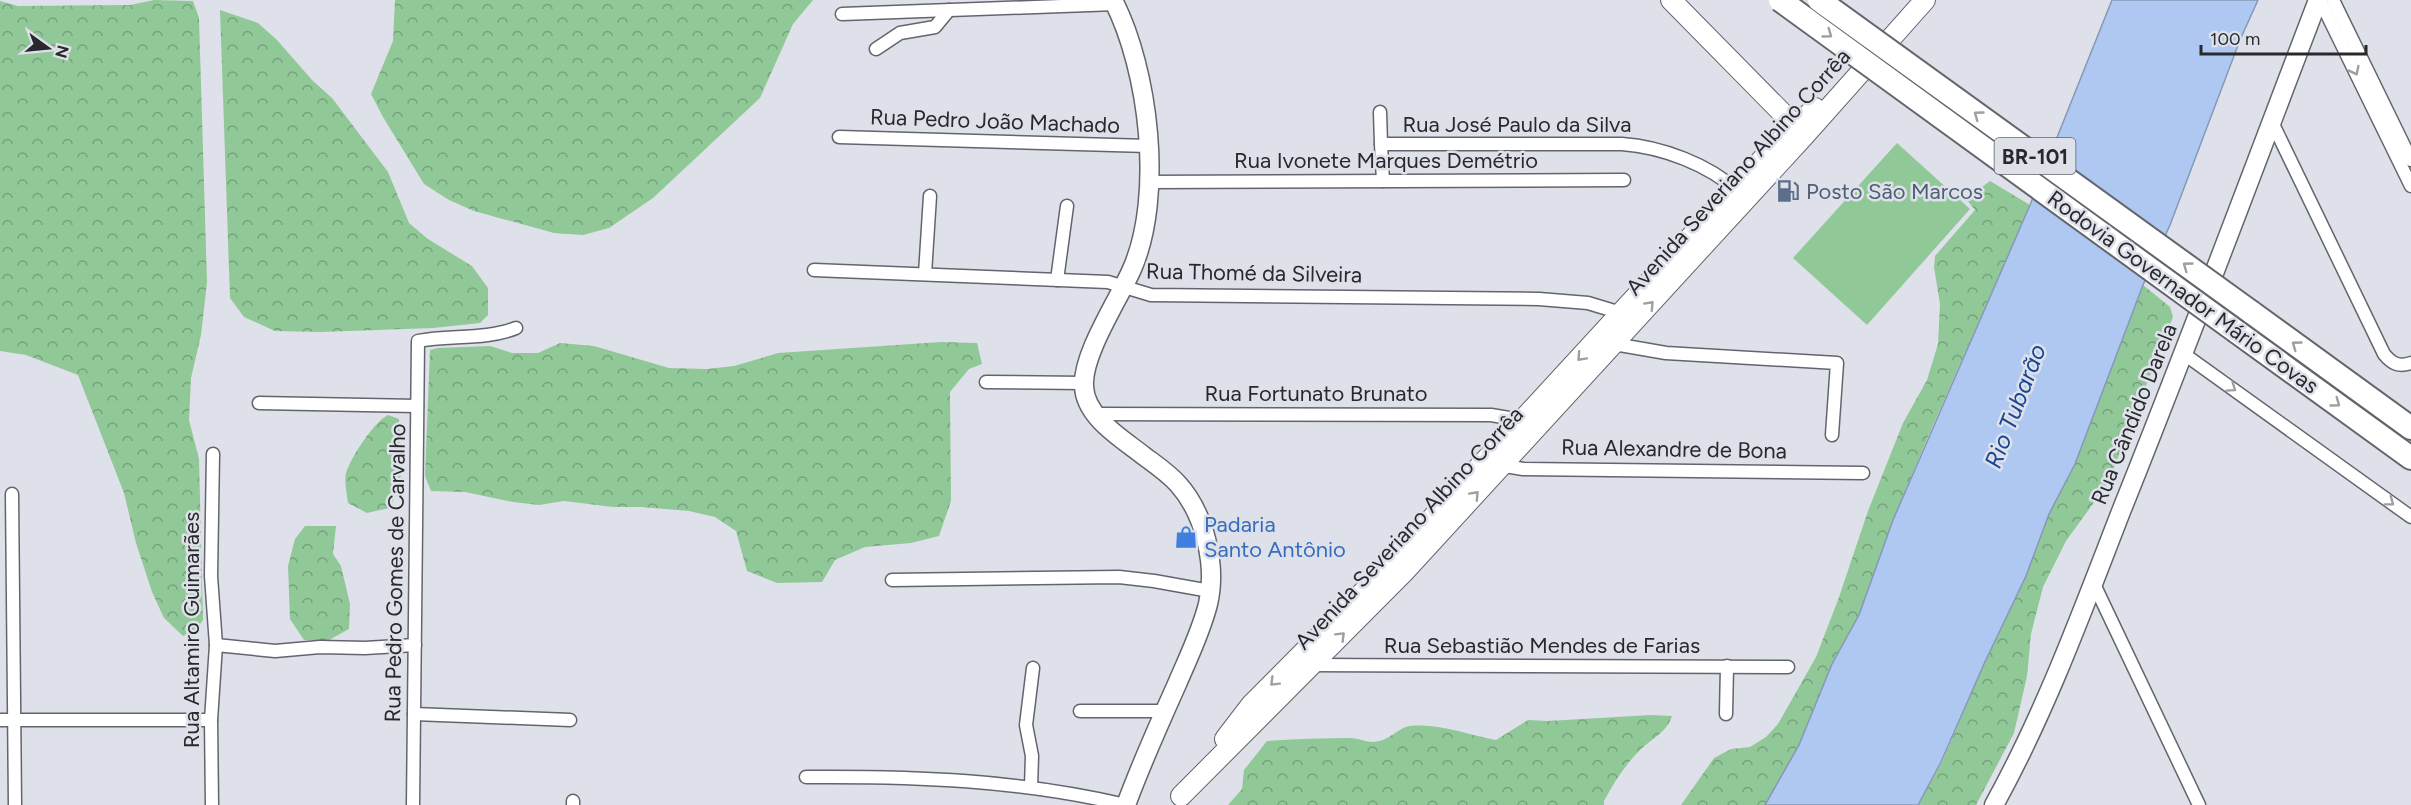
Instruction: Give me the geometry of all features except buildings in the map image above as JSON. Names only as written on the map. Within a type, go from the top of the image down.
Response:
[{"type":"highway","name":"Rodovia Governador Mário Covas","points":[[1780,0],[2411,458]]},
{"type":"highway","name":"Rodovia Governador Mário Covas","points":[[1819,0],[2411,428]]},
{"type":"main road","points":[[1671,0],[1799,131]]},
{"type":"main road","points":[[1877,56],[1925,0]]},
{"type":"main road","name":"Avenida Severiano Albino Corrêa","points":[[1524,429],[1614,344],[1740,194],[1777,144],[1799,131],[1810,112],[1877,56]]},
{"type":"main road","name":"Avenida Severiano Albino Corrêa","points":[[1177,801],[1244,714],[1306,661],[1398,567],[1524,429],[1621,313],[1740,194],[1799,131],[1877,56]]},
{"type":"main road","points":[[1772,102],[1788,110],[1810,112]]},
{"type":"main road","points":[[1772,102],[1777,121],[1777,144]]},
{"type":"main road","points":[[1614,344],[1621,313]]},
{"type":"street","name":"Rua Cândido Darela","points":[[1994,805],[2037,717],[2093,582],[2184,354],[2319,0]]},
{"type":"street","points":[[2319,0],[2411,186]]},
{"type":"street","points":[[2333,0],[2411,160]]},
{"type":"street","points":[[806,777],[921,777],[1031,787],[1126,805],[1202,624],[1210,591],[1208,552],[1200,522],[1190,500],[1166,473],[1095,414],[1085,393],[1084,383],[1092,353],[1124,287],[1141,241],[1148,182],[1149,147],[1146,105],[1139,71],[1114,2],[842,14]]},
{"type":"street","points":[[876,49],[900,33],[935,27],[949,10]]},
{"type":"street","points":[[1380,112],[1381,144]]},
{"type":"street","points":[[2271,122],[2384,354],[2389,361],[2397,365],[2411,363]]},
{"type":"street","name":"Rua Pedro João Machado","points":[[839,137],[1149,147]]},
{"type":"street","name":"Rua José Paulo da Silva","points":[[1383,181],[1381,144],[1639,145],[1655,148],[1696,165],[1714,174],[1740,194]]},
{"type":"street","name":"Rua Ivonete Marques Demétrio","points":[[1148,182],[1624,180]]},
{"type":"street","points":[[925,274],[930,196]]},
{"type":"street","points":[[1057,280],[1067,206]]},
{"type":"street","name":"Rua Thomé da Silveira","points":[[814,270],[1107,282],[1151,295],[1539,299],[1588,303],[1621,313]]},
{"type":"street","name":"Rua Pedro Gomes de Carvalho","points":[[413,805],[418,341],[440,337],[488,335],[516,328]]},
{"type":"street","points":[[1614,344],[1666,353],[1837,363],[1832,435]]},
{"type":"street","points":[[2184,354],[2411,517]]},
{"type":"street","points":[[986,382],[1084,383]]},
{"type":"street","points":[[259,403],[417,406]]},
{"type":"street","name":"Rua Fortunato Brunato","points":[[1095,414],[1491,415],[1509,418],[1524,429]]},
{"type":"street","name":"Rua Altamiro Guimarães","points":[[212,805],[212,720],[216,645],[211,576],[213,454]]},
{"type":"street","name":"Rua Alexandre de Bona","points":[[1495,462],[1863,473]]},
{"type":"street","points":[[12,494],[15,805]]},
{"type":"street","points":[[892,580],[1119,577],[1154,580],[1210,591]]},
{"type":"street","points":[[2093,582],[2199,805]]},
{"type":"street","points":[[216,645],[275,651],[320,647],[415,645]]},
{"type":"street","name":"Rua Sebastião Mendes de Farias","points":[[1306,661],[1788,666]]},
{"type":"street","points":[[1726,714],[1727,666]]},
{"type":"street","points":[[1031,787],[1032,756],[1026,725],[1033,668]]},
{"type":"street","points":[[1080,711],[1165,711]]},
{"type":"street","points":[[414,714],[570,720]]},
{"type":"street","points":[[0,720],[212,720]]},
{"type":"green space","points":[[154,0],[193,1],[199,18],[207,282],[201,335],[191,378],[189,420],[199,459],[203,620],[195,631],[183,636],[164,618],[152,592],[136,543],[124,493],[78,375],[26,355],[0,351],[0,1],[18,6],[130,5]]},
{"type":"green space","points":[[395,0],[813,0],[793,24],[760,98],[653,198],[609,228],[583,235],[554,233],[474,211],[449,200],[424,184],[371,94],[393,41]]},
{"type":"green space","points":[[220,10],[258,23],[277,40],[312,80],[332,98],[388,172],[409,223],[428,239],[472,266],[488,288],[488,315],[480,323],[433,328],[321,332],[275,331],[244,317],[230,298]]},
{"type":"green space","points":[[1897,143],[1970,209],[1867,325],[1793,258]]},
{"type":"green space","points":[[1990,181],[2030,205],[1893,520],[1859,615],[1832,664],[1799,745],[1765,805],[1681,805],[1714,758],[1731,749],[1750,747],[1766,737],[1778,724],[1816,657],[1868,511],[1903,423],[1927,380],[1938,344],[1940,304],[1934,267],[1935,256],[1975,210],[1966,199]]},
{"type":"green space","points":[[2143,285],[2170,307],[2173,317],[2108,483],[2066,541],[2043,587],[2031,634],[2027,676],[2014,733],[1976,805],[1918,805],[1942,762],[1984,664],[2026,576],[2049,514],[2075,464]]},
{"type":"green space","points":[[941,342],[977,343],[982,364],[969,369],[950,392],[951,501],[939,536],[911,543],[865,547],[835,560],[822,582],[777,583],[747,571],[736,531],[715,517],[689,511],[613,507],[564,501],[539,505],[465,492],[431,491],[425,476],[430,350],[490,346],[512,353],[538,353],[560,343],[594,346],[669,368],[707,369],[734,366],[778,353]]},
{"type":"green space","points":[[388,415],[399,419],[401,487],[389,508],[367,513],[348,503],[346,473],[364,441],[376,425]]},
{"type":"green space","points":[[305,526],[336,526],[333,554],[341,566],[350,604],[349,629],[329,640],[304,640],[290,619],[288,566],[295,539]]},
{"type":"green space","points":[[1650,715],[1672,716],[1662,732],[1627,764],[1611,788],[1604,805],[1228,805],[1242,789],[1244,770],[1267,741],[1350,738],[1373,742],[1384,740],[1410,726],[1432,726],[1496,740],[1528,720],[1548,721]]},
{"type":"water","name":"Rio Tubarão","points":[[2112,0],[2258,0],[2240,40],[2170,225],[2143,285],[2075,464],[2049,514],[2026,576],[1941,762],[1918,805],[1765,805],[1799,745],[1832,664],[1859,615],[1893,520],[2030,205]]},
{"type":"place","name":"Posto São Marcos","points":[[1788,191]]},
{"type":"place","name":"Padaria Santo Antônio","points":[[1186,537]]}]
